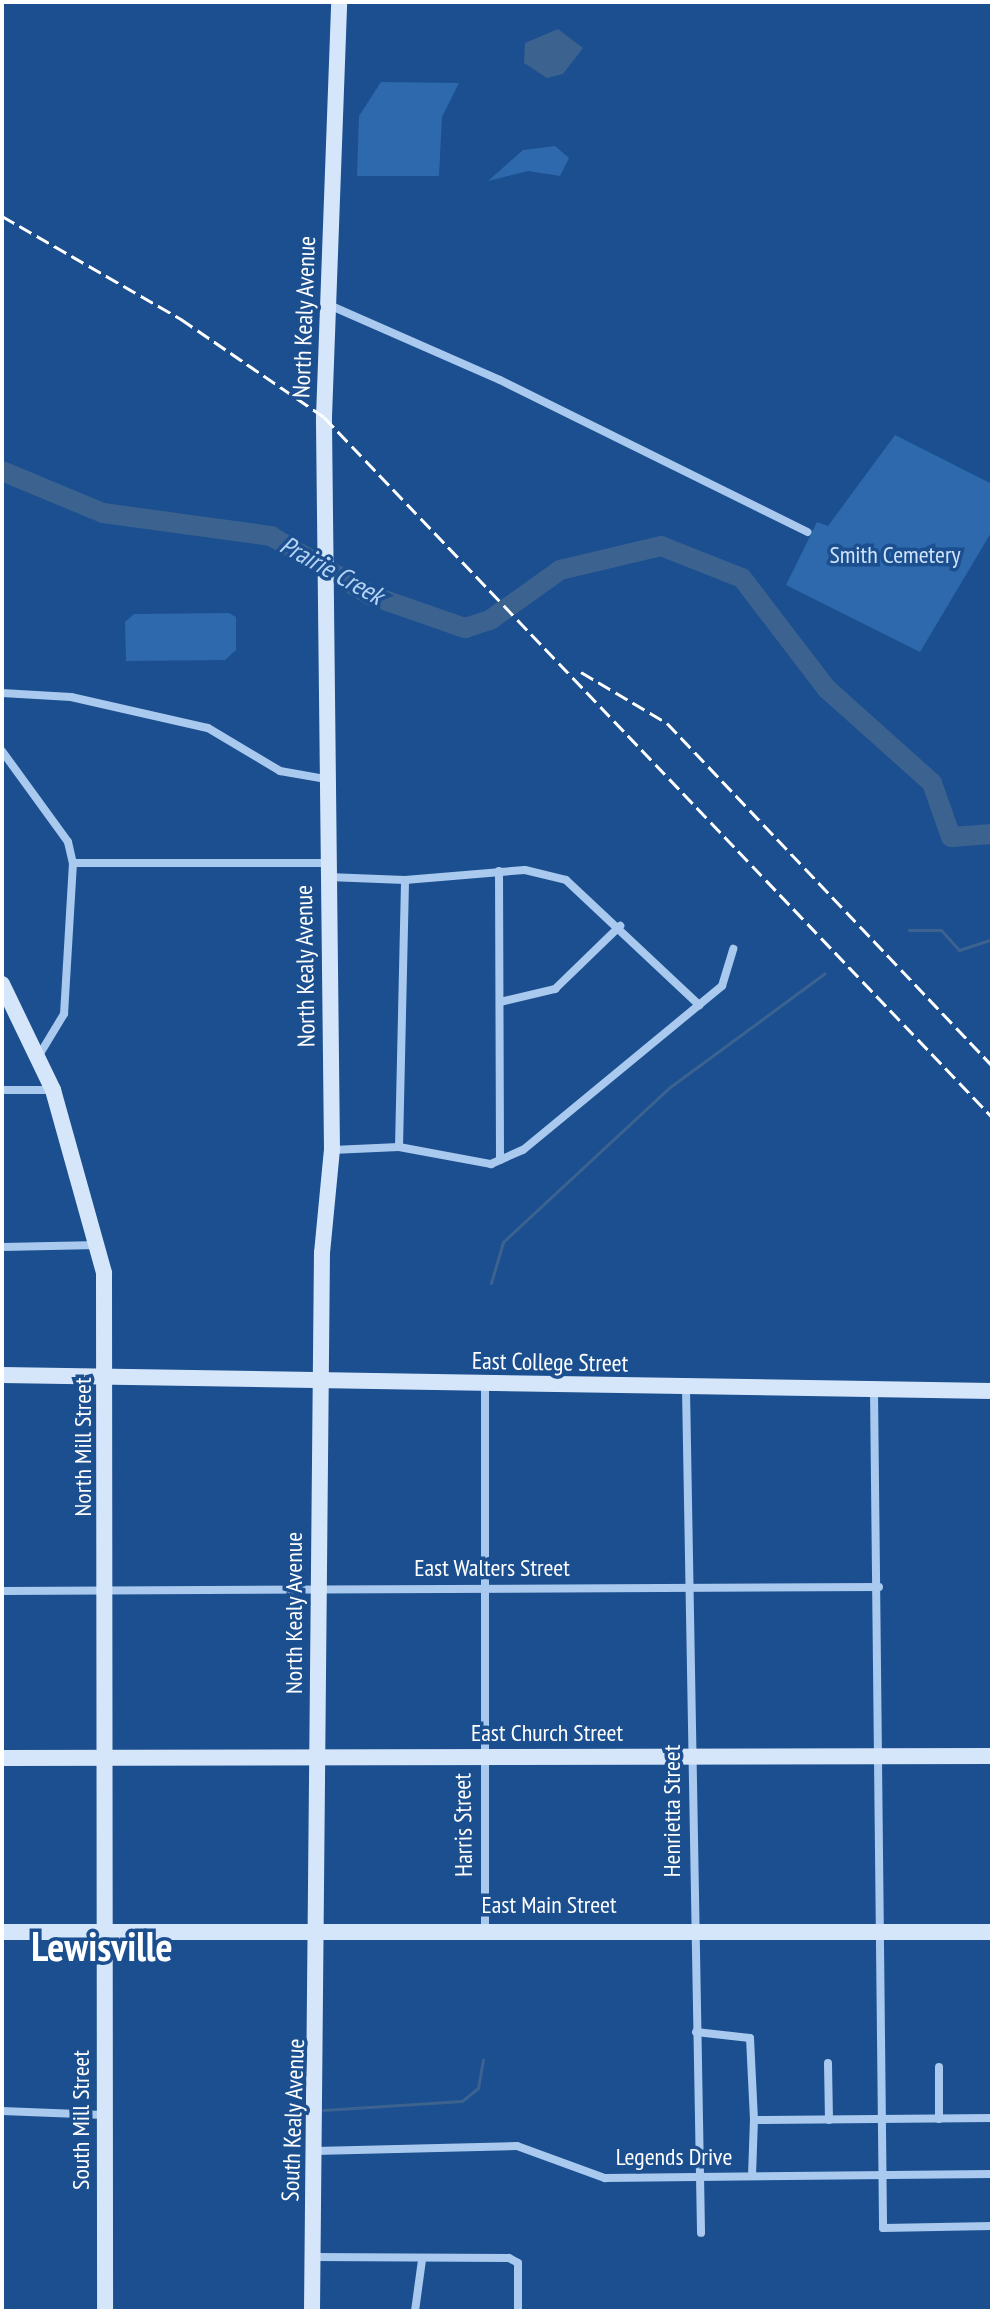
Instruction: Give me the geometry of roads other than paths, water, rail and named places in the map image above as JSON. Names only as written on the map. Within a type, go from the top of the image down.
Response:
[{"type":"main road","name":"North Kealy Avenue","points":[[320,1930],[318,1588],[322,1381],[332,1150],[323,528],[339,2]]},
{"type":"main road","name":"North Mill Street","points":[[2,984],[53,1090],[100,1245],[108,1376],[102,1758],[106,1930]]},
{"type":"main road","name":"East College Street","points":[[2,1375],[686,1389],[992,1391]]},
{"type":"main road","name":"East Church Street","points":[[2,1758],[992,1756]]},
{"type":"main road","name":"East Main Street","points":[[2,1932],[879,1928],[992,1932]]},
{"type":"main road","name":"South Mill Street","points":[[105,2311],[106,1930]]},
{"type":"main road","name":"South Kealy Avenue","points":[[312,2311],[320,1930]]},
{"type":"street","points":[[329,305],[500,380],[807,532]]},
{"type":"street","points":[[2,693],[71,697],[208,728],[280,771],[326,779]]},
{"type":"street","points":[[2,751],[68,842],[73,863],[64,1014],[38,1057]]},
{"type":"street","points":[[73,863],[328,870],[405,880],[499,871],[566,880],[620,926],[699,1005]]},
{"type":"street","points":[[499,871],[500,1160]]},
{"type":"street","points":[[399,1147],[405,880]]},
{"type":"street","points":[[500,1002],[555,989],[620,926]]},
{"type":"street","points":[[332,1150],[399,1147],[460,1161],[500,1160],[523,1150],[722,986],[733,949]]},
{"type":"street","points":[[2,1090],[53,1090]]},
{"type":"street","points":[[2,1247],[100,1245]]},
{"type":"street","name":"Harris Street","points":[[485,1385],[480,1588],[485,1928]]},
{"type":"street","name":"Henrietta Street","points":[[686,1389],[693,1930],[701,2233]]},
{"type":"street","points":[[874,1390],[881,1756],[879,1928],[883,2228],[992,2226]]},
{"type":"street","name":"East Walters Street","points":[[2,1591],[879,1587]]},
{"type":"street","points":[[696,2032],[750,2038],[754,2120],[752,2176]]},
{"type":"street","points":[[828,2063],[829,2120]]},
{"type":"street","points":[[939,2067],[939,2119]]},
{"type":"street","points":[[2,2111],[104,2115]]},
{"type":"street","points":[[754,2120],[992,2118]]},
{"type":"street","name":"Legends Drive","points":[[315,2151],[517,2146],[605,2178],[992,2174]]},
{"type":"street","points":[[313,2257],[518,2263],[518,2311]]},
{"type":"street","points":[[415,2311],[422,2260]]},
{"type":"waterway","name":"Prairie Creek","points":[[2,471],[103,513],[271,536],[370,595],[465,628],[490,620],[560,570],[661,546],[742,578],[827,689],[932,783],[951,837],[992,834]]},
{"type":"waterway","points":[[909,930],[941,930],[959,950],[992,939]]},
{"type":"waterway","points":[[491,1283],[503,1242],[670,1087],[825,973]]},
{"type":"waterway","points":[[323,2110],[462,2101],[478,2088],[483,2059]]},
{"type":"railway","points":[[2,216],[181,319],[324,417],[992,1117]]},
{"type":"railway","points":[[581,672],[667,723],[992,1065]]},
{"type":"district","name":"Lewisville","points":[[102,1946]]},
{"type":"park label","name":"Smith Cemetery","points":[[895,555]]}]
